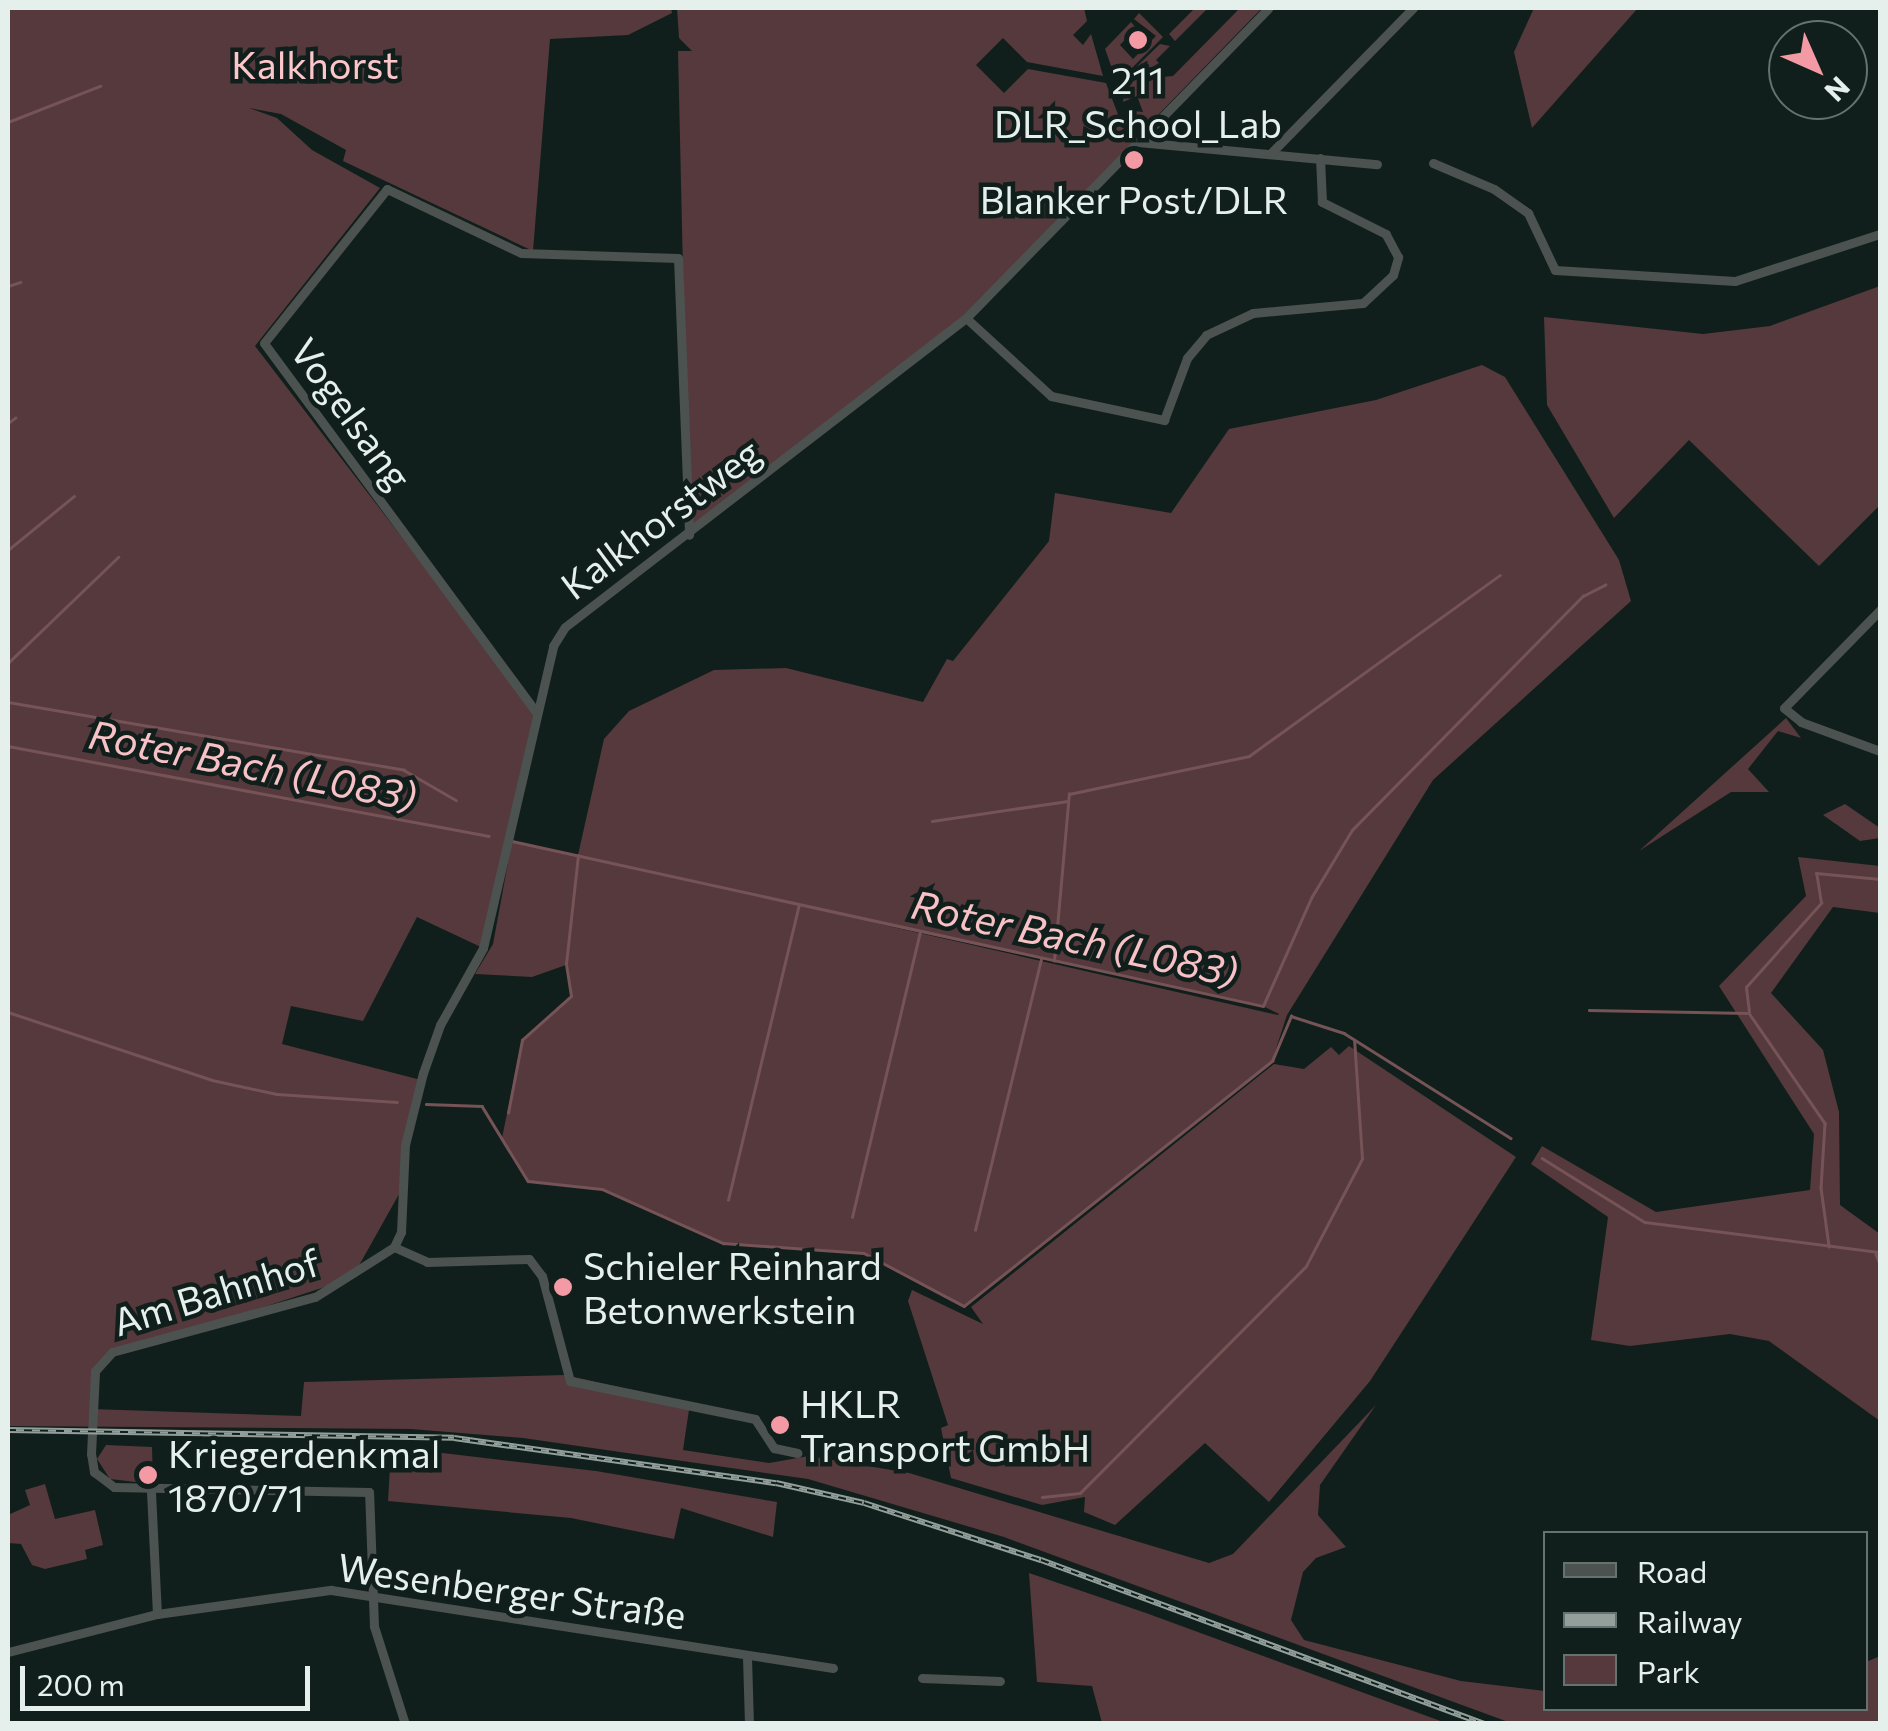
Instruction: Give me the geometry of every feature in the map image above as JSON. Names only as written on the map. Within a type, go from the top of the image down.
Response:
[{"type":"street","name":"Kalkhorstweg","points":[[394,1247],[401,1232],[405,1145],[423,1073],[440,1025],[483,948],[536,712],[553,646],[565,628],[966,318],[1269,8]]},
{"type":"street","points":[[1272,152],[1413,8]]},
{"type":"street","points":[[1138,142],[1377,164]]},
{"type":"street","points":[[966,318],[1051,396],[1164,420],[1187,358],[1206,335],[1254,313],[1362,303],[1393,275],[1398,258],[1386,234],[1322,202],[1320,158]]},
{"type":"street","points":[[1433,163],[1494,189],[1528,212],[1555,270],[1735,281],[1880,234]]},
{"type":"street","name":"Vogelsang","points":[[536,712],[264,343],[387,189],[521,253],[678,258],[688,535]]},
{"type":"street","points":[[1880,610],[1784,708],[1801,722],[1880,750]]},
{"type":"street","points":[[394,1247],[427,1262],[529,1259],[542,1276],[570,1382],[755,1419],[774,1448],[796,1454]]},
{"type":"street","name":"Am Bahnhof","points":[[151,1492],[114,1487],[94,1472],[91,1385],[102,1360],[112,1352],[316,1297],[394,1247]]},
{"type":"street","points":[[157,1614],[151,1492],[369,1492],[374,1626],[405,1724]]},
{"type":"street","name":"Wesenberger Straße","points":[[8,1652],[157,1614],[331,1590],[372,1593],[746,1657],[833,1668]]},
{"type":"street","points":[[746,1657],[750,1724]]},
{"type":"street","points":[[922,1678],[1000,1680]]},
{"type":"green space","name":"Kalkhorst","points":[[8,8],[671,8],[672,13],[628,35],[550,39],[533,251],[343,161],[346,150],[281,114],[249,108],[277,118],[312,150],[380,188],[255,346],[536,712],[483,948],[417,917],[363,1021],[291,1006],[282,1044],[421,1080],[405,1145],[403,1187],[352,1278],[102,1360],[91,1409],[301,1416],[304,1382],[565,1375],[690,1403],[683,1450],[769,1463],[809,1456],[909,1473],[1209,1563],[1233,1554],[1376,1405],[1320,1485],[1318,1515],[1346,1547],[1316,1558],[1303,1572],[1291,1620],[1304,1640],[1461,1681],[1543,1691],[1543,1711],[1868,1711],[1868,1661],[1880,1656],[1880,1723],[1511,1723],[1004,1537],[808,1479],[523,1438],[411,1429],[8,1426]]},
{"type":"green space","points":[[677,8],[1084,8],[1087,21],[1073,35],[1083,45],[1091,34],[1103,76],[1027,62],[1003,38],[976,65],[1004,93],[1028,69],[1106,83],[1119,117],[1112,120],[1115,128],[1123,125],[1129,141],[1138,142],[966,318],[689,535],[678,51],[692,51],[679,38]]},
{"type":"green space","points":[[1195,8],[1208,8],[1175,41],[1169,34]]},
{"type":"green space","points":[[1240,8],[1262,8],[1156,117],[1133,127],[1126,110],[1143,112],[1137,96],[1123,102],[1126,80],[1173,76]]},
{"type":"green space","points":[[1534,8],[1638,8],[1532,128],[1514,52]]},
{"type":"green space","points":[[1139,13],[1163,37],[1131,69],[1113,71],[1105,49],[1131,22],[1136,28],[1120,45],[1133,59],[1156,36],[1134,19]]},
{"type":"green space","points":[[1160,44],[1170,46],[1156,60],[1162,66],[1134,69]]},
{"type":"green space","points":[[1880,286],[1880,505],[1819,566],[1689,440],[1614,518],[1547,405],[1544,317],[1703,334],[1770,326]]},
{"type":"green space","points":[[1482,365],[1505,377],[1619,560],[1631,601],[1433,780],[1287,1015],[1272,1061],[964,1306],[864,1253],[723,1243],[602,1189],[528,1181],[502,1138],[522,1040],[571,996],[566,965],[532,977],[475,974],[493,944],[512,841],[578,855],[604,739],[629,711],[714,670],[786,668],[923,702],[947,659],[953,661],[1049,541],[1055,493],[1171,513],[1229,429],[1376,400]],"holes":[[[871,922],[1263,1006],[1279,1014]]]},
{"type":"green space","points":[[1786,718],[1801,738],[1778,731],[1748,769],[1769,792],[1731,792],[1639,851]]},
{"type":"green space","points":[[1845,804],[1880,828],[1880,838],[1860,841],[1823,815]]},
{"type":"green space","points":[[1798,857],[1880,866],[1880,913],[1833,907],[1771,993],[1823,1050],[1839,1112],[1840,1205],[1880,1234],[1880,1421],[1769,1341],[1730,1334],[1630,1346],[1591,1340],[1608,1217],[1531,1164],[1542,1146],[1656,1212],[1810,1190],[1814,1134],[1719,986],[1806,896]]},
{"type":"green space","points":[[1349,1046],[1516,1157],[1370,1381],[1269,1502],[1205,1443],[1115,1525],[1084,1512],[1085,1497],[1042,1505],[951,1478],[941,1428],[948,1425],[908,1301],[912,1290],[983,1324],[971,1307],[1274,1064],[1304,1069],[1331,1047],[1339,1055]]},
{"type":"green space","points":[[106,1445],[152,1447],[153,1484],[110,1479],[97,1459]]},
{"type":"green space","points":[[391,1450],[596,1471],[777,1502],[773,1537],[681,1508],[674,1539],[571,1518],[388,1501]]},
{"type":"green space","points":[[45,1484],[55,1519],[95,1510],[103,1545],[85,1550],[87,1559],[45,1569],[32,1565],[21,1544],[8,1543],[8,1515],[30,1505],[25,1490]]},
{"type":"green space","points":[[1029,1573],[1446,1723],[1102,1723],[1092,1686],[1037,1682]]},
{"type":"waterway","points":[[8,122],[100,86]]},
{"type":"waterway","points":[[8,286],[20,282]]},
{"type":"waterway","points":[[8,423],[15,418]]},
{"type":"waterway","points":[[8,550],[74,496]]},
{"type":"waterway","points":[[8,663],[118,557]]},
{"type":"waterway","points":[[1054,961],[1069,794],[1249,756],[1500,575]]},
{"type":"waterway","name":"Roter Bach (L083)","points":[[512,841],[1263,1006],[1311,898],[1352,830],[1583,596],[1605,585]]},
{"type":"waterway","points":[[8,702],[404,770],[456,800]]},
{"type":"waterway","name":"Roter Bach (L083)","points":[[8,746],[489,836]]},
{"type":"waterway","points":[[932,821],[1068,801]]},
{"type":"waterway","points":[[508,1113],[522,1040],[571,996],[566,964],[578,856]]},
{"type":"waterway","points":[[1749,1012],[1746,987],[1821,903],[1816,873],[1880,879]]},
{"type":"waterway","points":[[728,1200],[799,905]]},
{"type":"waterway","points":[[852,1217],[920,932]]},
{"type":"waterway","points":[[975,1230],[1041,959]]},
{"type":"waterway","points":[[1589,1010],[1749,1013],[1825,1123],[1821,1188],[1829,1246]]},
{"type":"waterway","points":[[8,1012],[212,1080],[277,1094],[397,1102]]},
{"type":"waterway","points":[[426,1104],[482,1106],[528,1181],[602,1189],[723,1243],[864,1253],[964,1306],[1272,1061],[1291,1016],[1344,1033],[1511,1138]]},
{"type":"waterway","points":[[1042,1497],[1080,1493],[1306,1266],[1362,1159],[1354,1040]]},
{"type":"waterway","points":[[1542,1158],[1645,1222],[1880,1252]]},
{"type":"waterway","points":[[1876,1254],[1880,1264]]},
{"type":"railway","points":[[8,1430],[454,1438],[776,1483],[864,1503],[1041,1560],[1485,1724]]},
{"type":"place","name":"211 DLR_School_Lab","points":[[1138,40]]},
{"type":"place","name":"Blanker Post/DLR","points":[[1134,160]]},
{"type":"place","name":"Schieler Reinhard Betonwerkstein","points":[[563,1287]]},
{"type":"place","name":"HKLR Transport GmbH","points":[[780,1425]]},
{"type":"place","name":"Kriegerdenkmal 1870/71","points":[[148,1475]]}]
